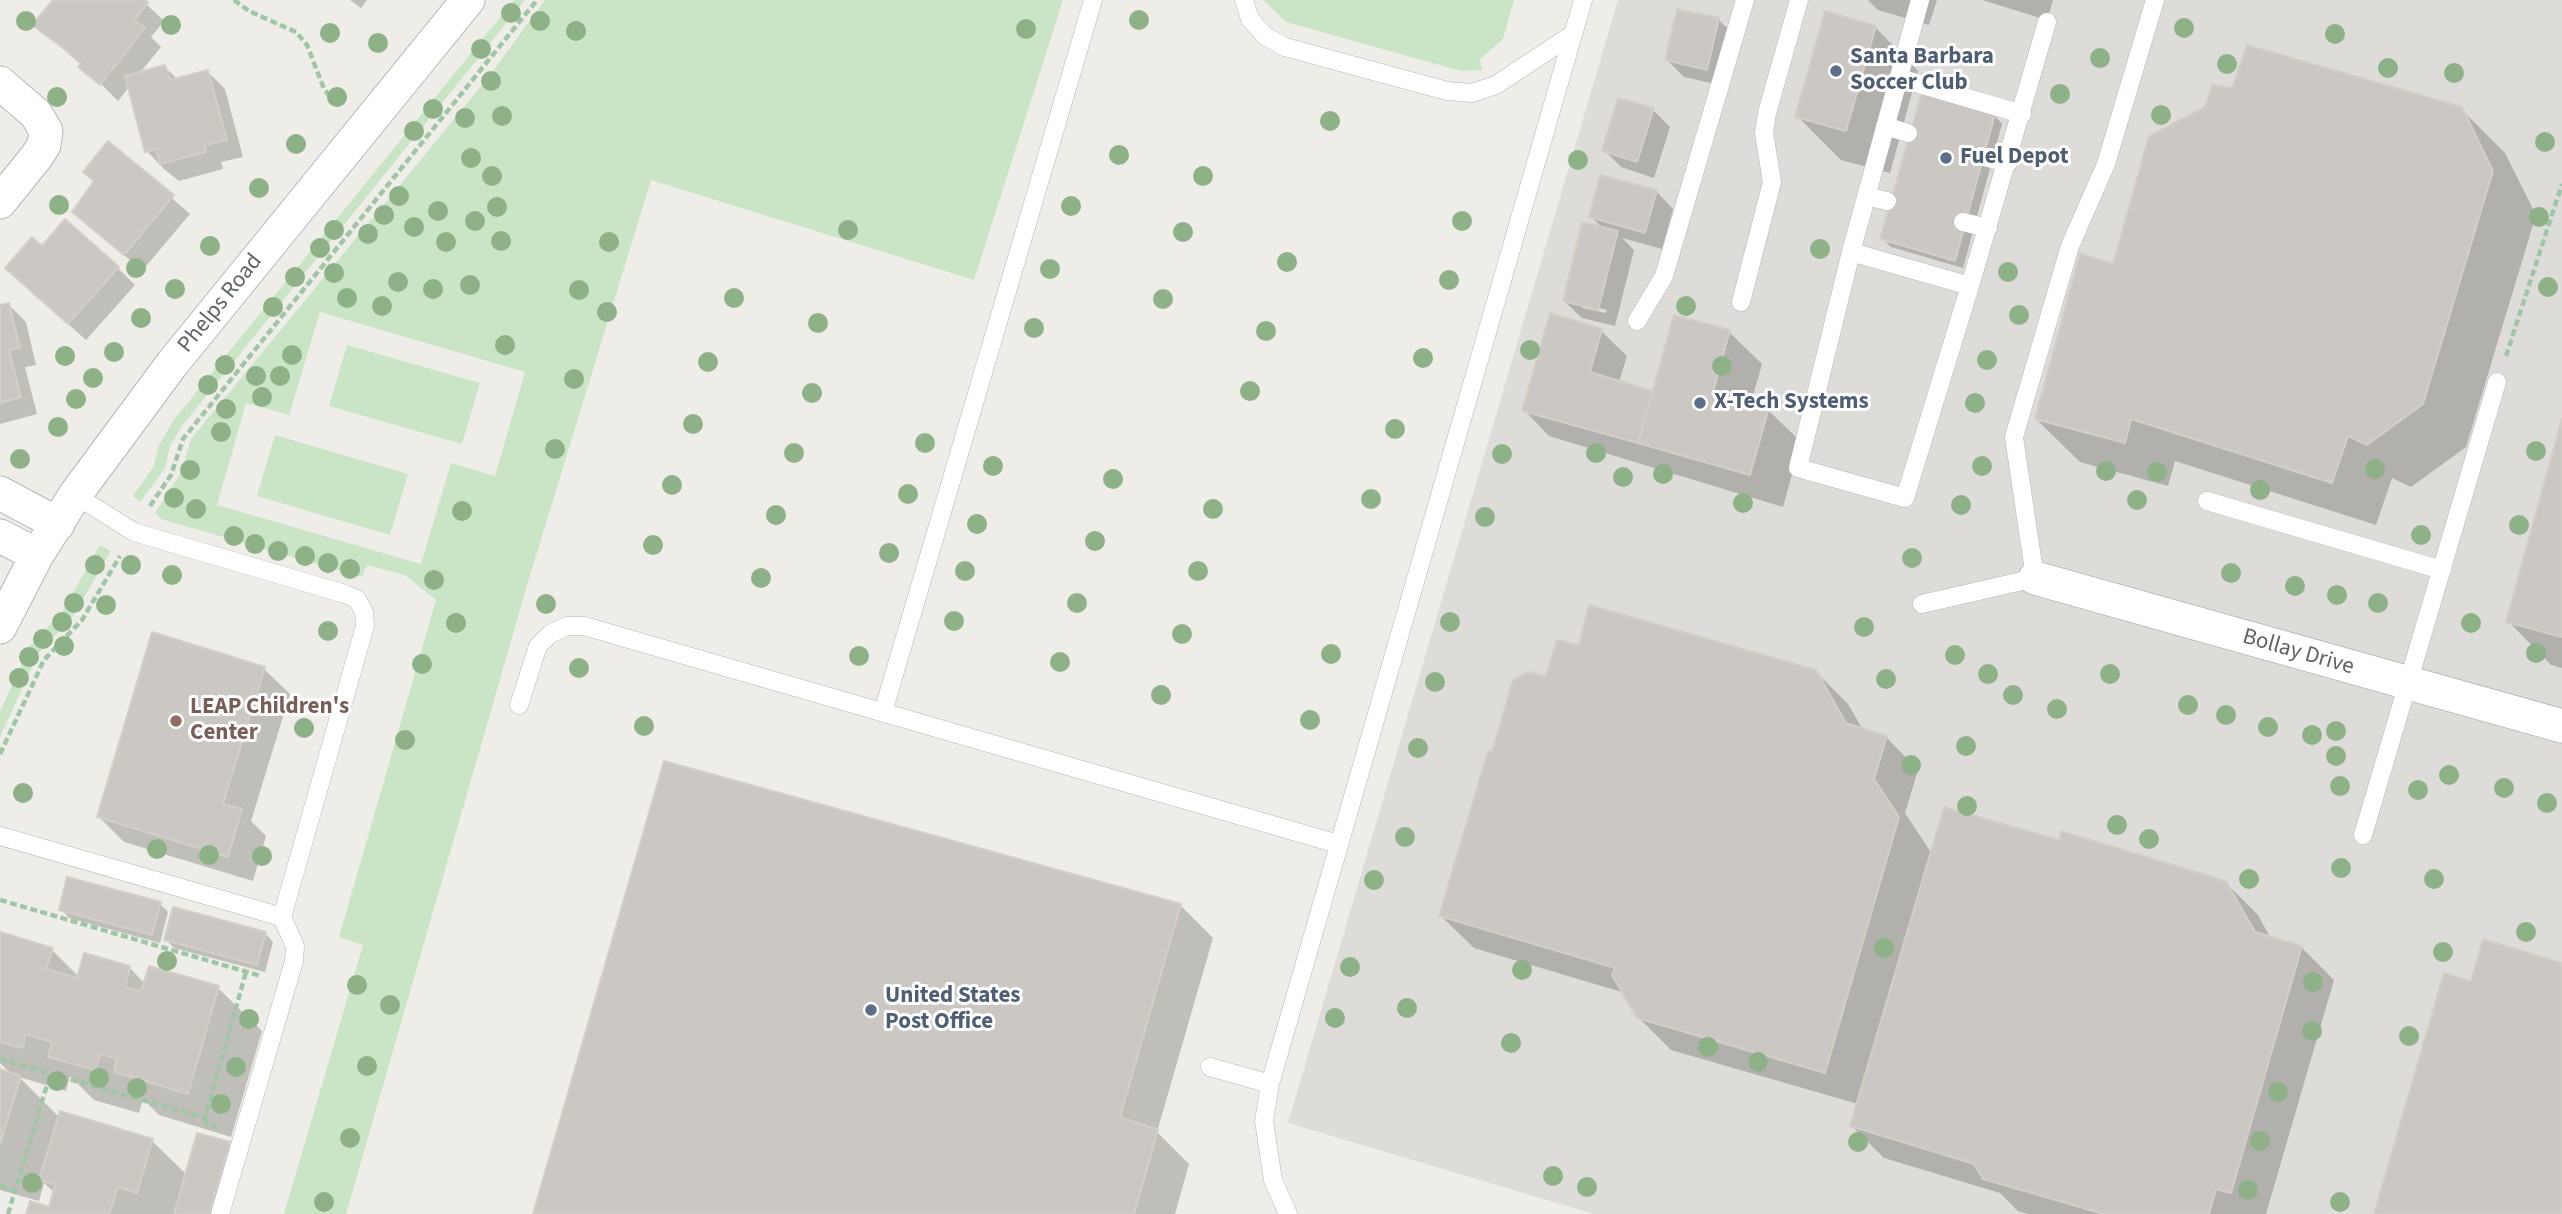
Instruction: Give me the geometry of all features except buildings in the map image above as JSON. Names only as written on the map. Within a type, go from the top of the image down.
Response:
[{"type":"street","name":"Phelps Road","points":[[0,627],[37,555],[75,495],[172,364],[468,0]]},
{"type":"street","points":[[0,83],[36,114],[46,131],[44,145],[37,156],[0,202]]},
{"type":"street","points":[[0,494],[58,524]]},
{"type":"street","points":[[0,536],[37,555]]},
{"type":"street","name":"Bollay Drive","points":[[2035,578],[2562,726]]},
{"type":"lane","points":[[883,712],[1094,0]]},
{"type":"lane","points":[[1244,0],[1250,19],[1265,36],[1285,47],[1447,91],[1472,93],[1496,85],[1573,34]]},
{"type":"lane","points":[[1288,1214],[1273,1180],[1264,1121],[1270,1084],[1583,0]]},
{"type":"lane","points":[[1637,321],[1664,276],[1745,0]]},
{"type":"lane","points":[[1741,302],[1772,182],[1765,133],[1767,113],[1799,0]]},
{"type":"lane","points":[[1920,0],[1851,252],[1798,468],[1905,498],[2008,163],[2047,22]]},
{"type":"lane","points":[[1922,604],[2035,578],[2014,437],[2070,246],[2106,164],[2155,0]]},
{"type":"lane","points":[[1899,78],[2022,114]]},
{"type":"lane","points":[[1885,126],[1908,133]]},
{"type":"lane","points":[[1981,156],[2008,163]]},
{"type":"lane","points":[[1866,196],[1887,201]]},
{"type":"lane","points":[[1963,222],[1988,228]]},
{"type":"lane","points":[[1851,252],[1970,286]]},
{"type":"lane","points":[[2363,835],[2497,382]]},
{"type":"lane","points":[[75,495],[134,532],[345,594],[356,599],[364,612],[365,626],[282,917],[295,946],[294,961],[220,1214]]},
{"type":"lane","points":[[2207,501],[2442,570]]},
{"type":"lane","points":[[519,705],[538,646],[550,634],[567,626],[584,626],[1338,844]]},
{"type":"lane","points":[[0,836],[282,917]]},
{"type":"lane","points":[[1210,1067],[1270,1084]]},
{"type":"path","points":[[234,0],[249,11],[296,32],[307,45],[324,89],[339,107]]},
{"type":"path","points":[[147,511],[171,475],[183,439],[537,0]]},
{"type":"path","points":[[2497,382],[2562,184]]},
{"type":"path","points":[[0,754],[44,660],[82,620],[123,551]]},
{"type":"path","points":[[0,900],[272,980]]},
{"type":"path","points":[[0,1059],[205,1118],[246,972]]},
{"type":"path","points":[[8,1214],[50,1075]]},
{"type":"path","points":[[0,1186],[15,1191]]},
{"type":"shaded area","points":[[1618,0],[2562,0],[2562,1214],[1594,1214],[1288,1123]]},
{"type":"green space","points":[[514,0],[525,0],[182,426],[170,446],[165,468],[140,502],[133,496],[154,466],[158,447],[173,421]]},
{"type":"green space","points":[[545,0],[1063,0],[974,280],[651,180],[528,582],[346,1214],[284,1214],[363,945],[339,937],[436,600],[405,575],[367,565],[362,577],[161,519],[155,513],[181,473],[191,439],[487,79]],"holes":[[[320,312],[525,372],[495,476],[451,463],[421,564],[217,505],[246,403],[289,415]]]},
{"type":"green space","points":[[1263,0],[1514,0],[1503,39],[1479,60],[1483,70],[1461,71],[1286,22]]},
{"type":"green space","points":[[347,345],[480,383],[462,444],[329,406]]},
{"type":"green space","points":[[275,435],[408,474],[390,535],[257,496]]},
{"type":"green space","points":[[100,545],[111,551],[73,616],[38,654],[0,737],[0,711],[31,645],[62,612]]},
{"type":"place","name":"Santa Barbara Soccer Club","points":[[1836,71]]},
{"type":"place","name":"Fuel Depot","points":[[1946,158]]},
{"type":"place","name":"X-Tech Systems","points":[[1700,403]]},
{"type":"place","name":"LEAP Children's Center","points":[[176,721]]},
{"type":"place","name":"United States Post Office","points":[[871,1010]]}]
